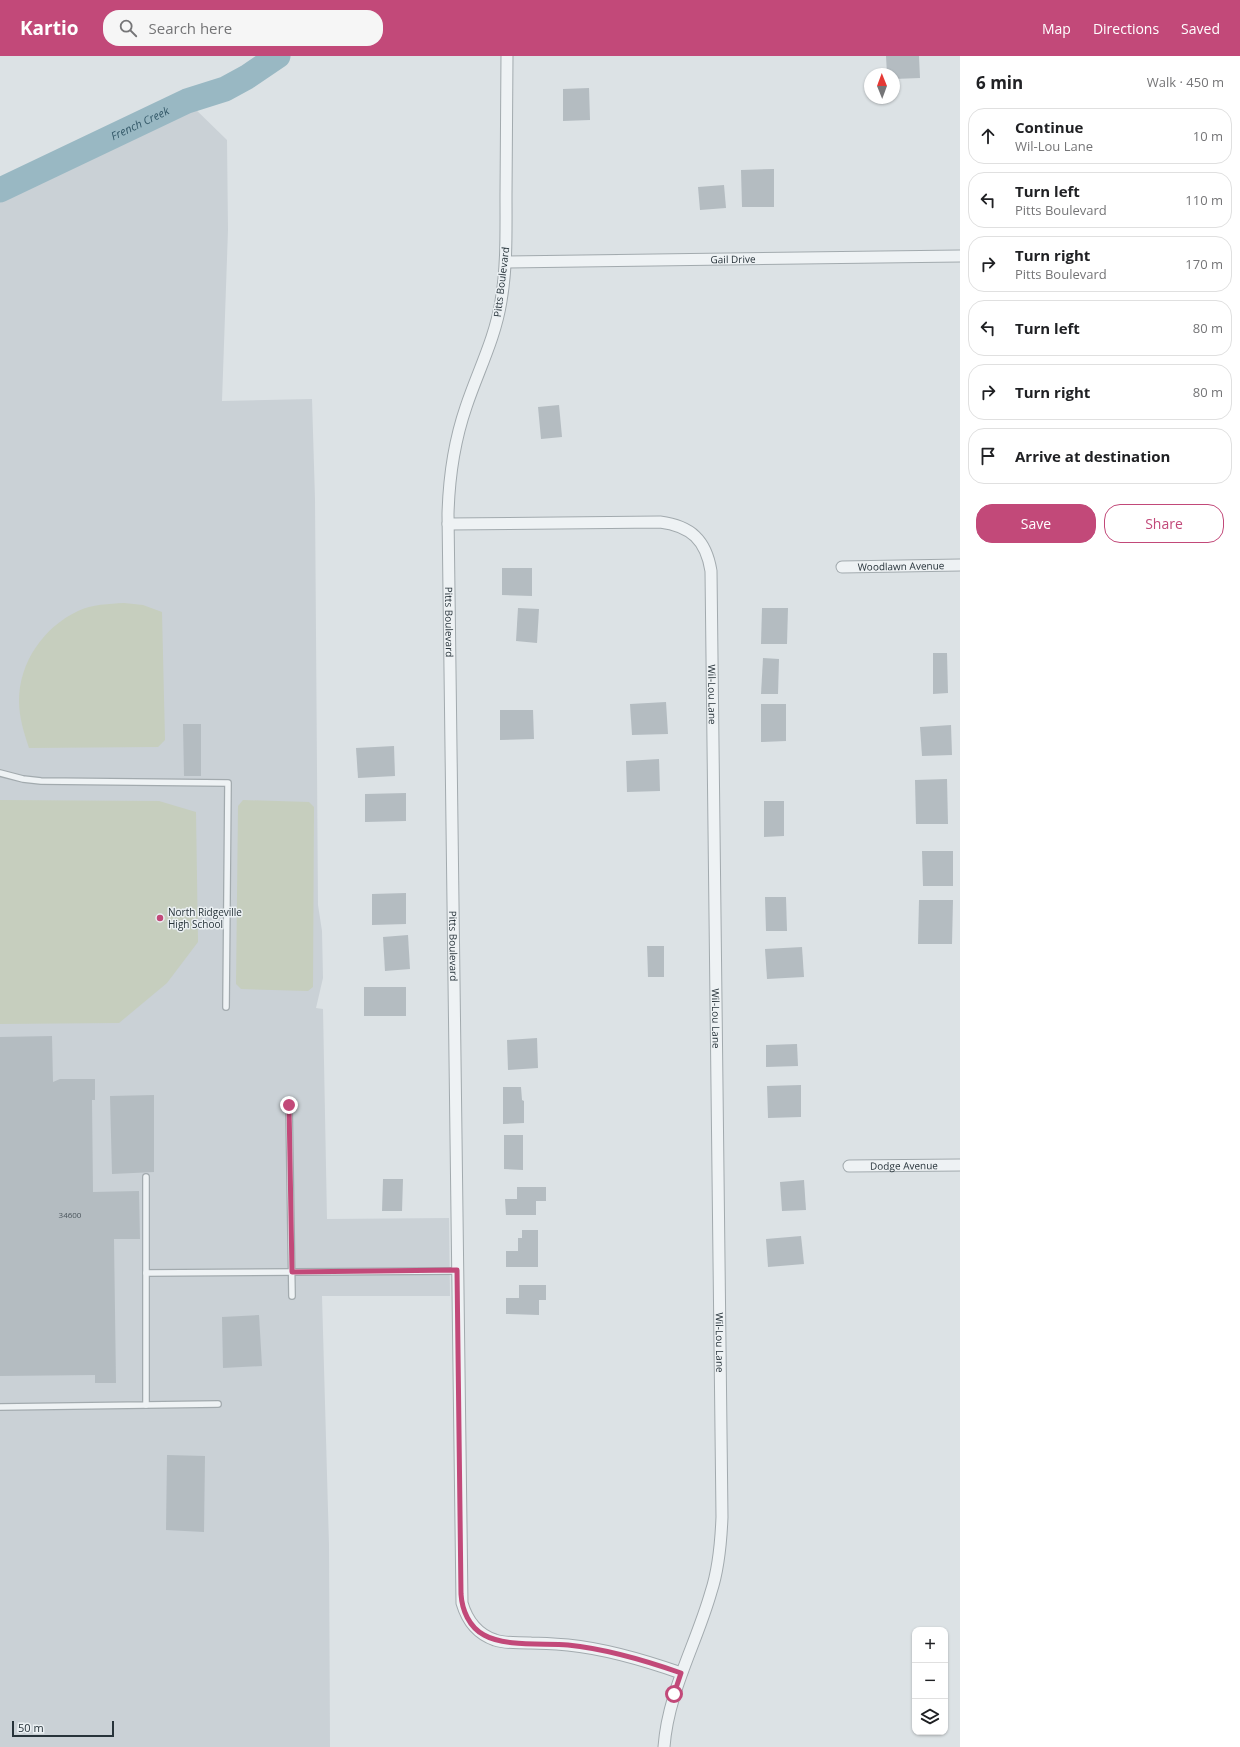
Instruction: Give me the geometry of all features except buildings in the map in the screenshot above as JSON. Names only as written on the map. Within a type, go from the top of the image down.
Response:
[{"type":"street","name":"Pitts Boulevard","points":[[507,56],[506,262],[501,301],[487,355],[466,406],[458,432],[452,458],[449,486],[448,524],[461,1594],[466,1615],[473,1626],[482,1634],[494,1640],[569,1645],[607,1651],[644,1660],[681,1673]]},
{"type":"street","name":"Gail Drive","points":[[506,262],[960,256]]},
{"type":"street","name":"Wil-Lou Lane","points":[[448,524],[673,523],[685,528],[696,536],[704,546],[709,558],[711,571],[722,1517],[720,1549],[712,1592],[681,1673],[668,1715],[664,1747]]},
{"type":"street","name":"Woodlawn Avenue","points":[[842,567],[960,565]]},
{"type":"street","name":"Dodge Avenue","points":[[849,1166],[960,1165]]},
{"type":"lane","points":[[0,774],[41,781],[228,783],[226,1007]]},
{"type":"lane","points":[[289,1105],[292,1296]]},
{"type":"lane","points":[[146,1176],[146,1405]]},
{"type":"lane","points":[[146,1273],[457,1270]]},
{"type":"lane","points":[[0,1407],[218,1404]]},
{"type":"shaded area","name":"North Ridgeville High School","points":[[187,101],[227,140],[228,230],[222,401],[312,399],[315,499],[318,905],[322,931],[323,978],[316,1008],[323,1009],[327,1219],[449,1218],[450,1296],[322,1296],[329,1545],[330,1747],[0,1747],[0,190]]},
{"type":"green space","points":[[124,603],[143,605],[162,612],[165,740],[158,747],[29,748],[21,719],[19,701],[23,673],[36,647],[54,626],[78,611],[95,606]]},
{"type":"green space","points":[[0,800],[159,801],[196,812],[198,942],[167,983],[119,1023],[0,1024]]},
{"type":"green space","points":[[243,800],[309,802],[314,807],[313,987],[308,991],[241,989],[236,984],[238,806]]},
{"type":"waterway","name":"French Creek","points":[[0,190],[187,101],[225,89],[247,77],[278,56]]},
{"type":"place","name":"North Ridgeville High School","points":[[160,918]]},
{"type":"route","points":[[289,1105],[292,1272],[457,1270],[461,1594],[466,1615],[473,1626],[482,1634],[494,1640],[569,1645],[607,1651],[644,1660],[681,1673],[674,1694]]}]
